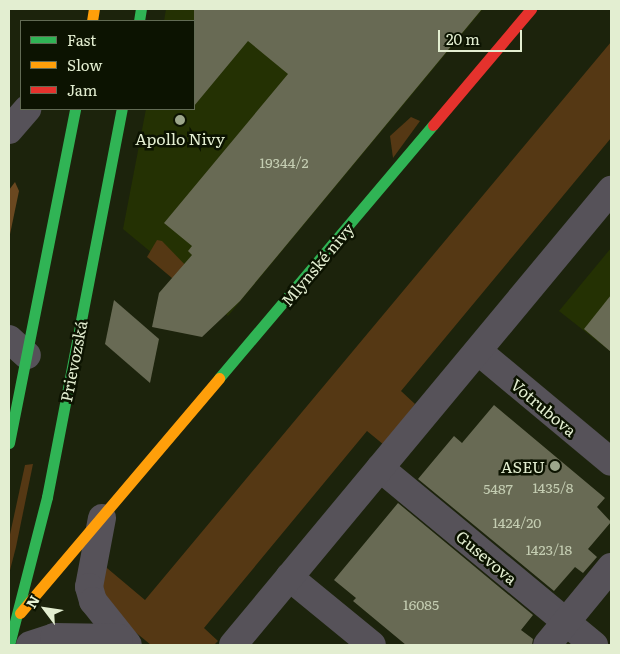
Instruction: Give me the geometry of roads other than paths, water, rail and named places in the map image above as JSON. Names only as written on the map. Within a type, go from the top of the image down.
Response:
[{"type":"main road","name":"Mlynské nivy","points":[[9,645],[20,613],[531,9]]},
{"type":"main road","points":[[9,443],[18,347],[75,110]]},
{"type":"main road","name":"Prievozská","points":[[20,613],[122,110]]},
{"type":"street","points":[[9,130],[26,110]]},
{"type":"street","points":[[233,645],[611,190]]},
{"type":"street","name":"Votrubova","points":[[478,351],[611,462]]},
{"type":"street","name":"Gusevova","points":[[380,468],[594,645]]},
{"type":"street","name":"Mlynské nivy","points":[[102,518],[89,587],[124,642]]},
{"type":"street","points":[[547,645],[611,568]]},
{"type":"street","points":[[289,577],[372,645]]},
{"type":"street","name":"Mlynské nivy","points":[[30,645],[63,636],[124,642]]},
{"type":"place","name":"Apollo Nivy","points":[[180,120]]},
{"type":"place","name":"ASEU","points":[[555,466]]}]
